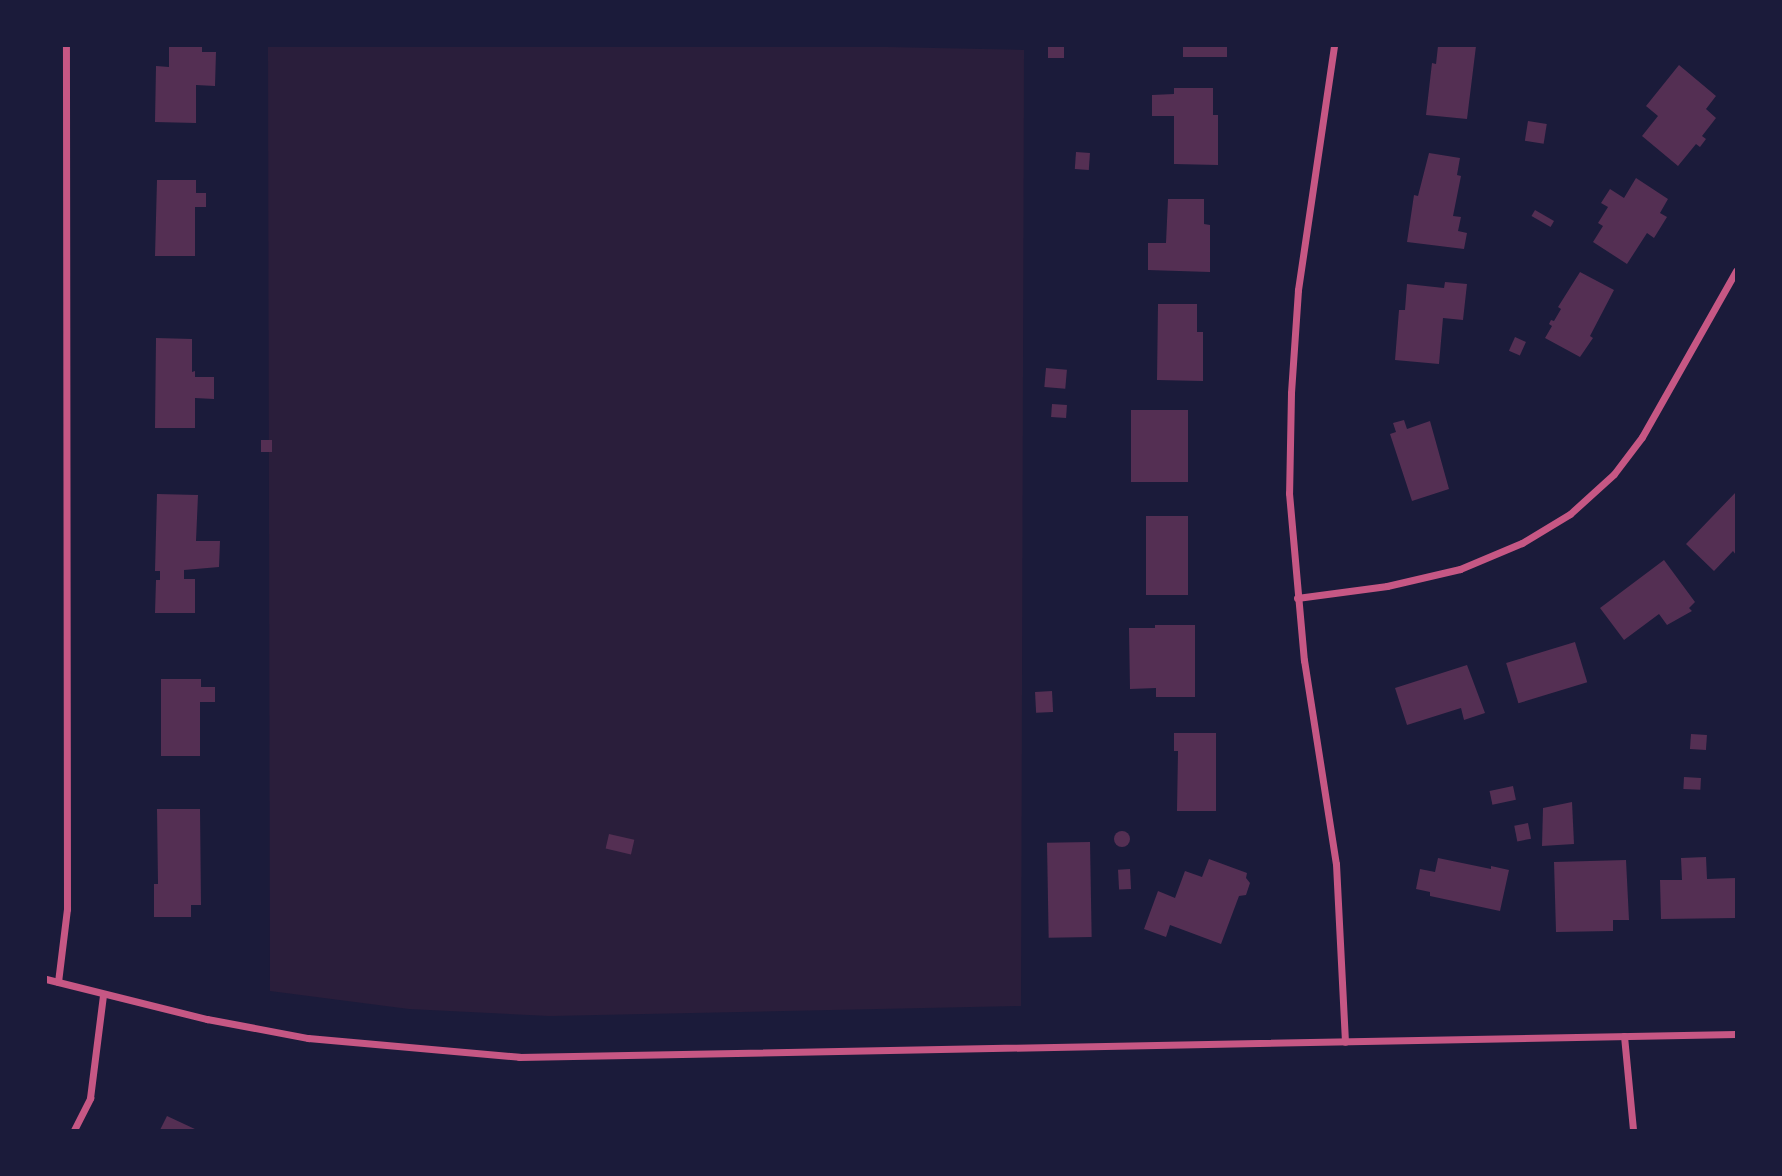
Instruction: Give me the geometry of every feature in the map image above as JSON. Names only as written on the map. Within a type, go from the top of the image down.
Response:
[{"type":"street","points":[[58,982],[67,909],[66,46]]},
{"type":"street","points":[[1334,46],[1304,247],[1293,345],[1289,493],[1297,598],[1336,864],[1345,1042]]},
{"type":"street","points":[[1297,598],[1387,586],[1460,569],[1522,543],[1582,505],[1614,474],[1642,437],[1737,271]]},
{"type":"street","points":[[46,979],[103,995],[308,1038],[498,1056],[681,1056],[1737,1034]]},
{"type":"street","points":[[74,1130],[90,1098],[103,995]]},
{"type":"street","points":[[1624,1036],[1633,1130]]},
{"type":"shaded area","points":[[268,46],[841,46],[1024,50],[1021,1006],[550,1016],[409,1009],[270,991]]},
{"type":"building","points":[[169,46],[202,46],[202,52],[216,52],[215,86],[196,85],[196,123],[155,122],[156,66],[169,67]]},
{"type":"building","points":[[1048,46],[1064,46],[1064,58],[1048,58]]},
{"type":"building","points":[[1183,46],[1227,46],[1227,57],[1183,57]]},
{"type":"building","points":[[1438,46],[1476,46],[1467,119],[1426,115],[1432,63],[1436,64]]},
{"type":"building","points":[[1679,65],[1716,96],[1706,109],[1716,118],[1702,136],[1706,139],[1700,147],[1696,144],[1678,166],[1642,136],[1658,116],[1646,106]]},
{"type":"building","points":[[1174,88],[1213,88],[1213,115],[1218,115],[1218,165],[1174,164],[1174,116],[1152,116],[1152,95],[1174,94]]},
{"type":"building","points":[[1528,121],[1547,124],[1544,144],[1525,141]]},
{"type":"building","points":[[1076,152],[1090,153],[1089,170],[1075,169]]},
{"type":"building","points":[[1429,153],[1460,158],[1457,175],[1461,176],[1453,216],[1461,217],[1458,231],[1467,233],[1464,249],[1407,242],[1414,195],[1418,196]]},
{"type":"building","points":[[1636,178],[1668,199],[1660,213],[1667,217],[1654,238],[1647,233],[1627,264],[1593,242],[1603,226],[1598,223],[1608,207],[1601,203],[1610,189],[1624,198]]},
{"type":"building","points":[[157,180],[196,180],[196,193],[206,193],[206,207],[195,207],[195,256],[155,256]]},
{"type":"building","points":[[1168,199],[1204,199],[1204,224],[1210,225],[1210,272],[1148,270],[1148,243],[1166,243]]},
{"type":"building","points":[[1535,210],[1554,221],[1551,227],[1532,216]]},
{"type":"building","points":[[1580,272],[1614,290],[1590,336],[1593,338],[1580,357],[1545,338],[1552,326],[1549,324],[1551,320],[1554,321],[1561,309],[1558,307]]},
{"type":"building","points":[[1445,282],[1467,284],[1463,320],[1443,318],[1439,364],[1395,360],[1399,310],[1405,310],[1407,284],[1444,288]]},
{"type":"building","points":[[1158,304],[1197,304],[1197,332],[1203,332],[1203,381],[1157,380]]},
{"type":"building","points":[[1515,337],[1526,342],[1520,356],[1509,351]]},
{"type":"building","points":[[156,338],[192,339],[192,372],[195,371],[195,377],[214,377],[214,399],[195,398],[195,428],[155,428]]},
{"type":"building","points":[[1046,368],[1067,370],[1065,389],[1044,387]]},
{"type":"building","points":[[1052,404],[1067,405],[1066,418],[1051,417]]},
{"type":"building","points":[[1131,410],[1188,410],[1188,482],[1131,482]]},
{"type":"building","points":[[1404,420],[1407,429],[1430,421],[1449,489],[1412,501],[1390,434],[1396,432],[1393,423]]},
{"type":"building","points":[[261,440],[272,440],[272,452],[261,452]]},
{"type":"building","points":[[1736,492],[1736,555],[1733,551],[1714,571],[1686,544]]},
{"type":"building","points":[[157,494],[198,495],[196,541],[220,541],[219,567],[184,570],[184,579],[195,579],[195,613],[155,613],[156,580],[160,580],[160,571],[155,571]]},
{"type":"building","points":[[1146,516],[1188,516],[1188,595],[1146,595]]},
{"type":"building","points":[[1664,560],[1695,602],[1689,608],[1692,611],[1667,625],[1659,614],[1624,640],[1600,608]]},
{"type":"building","points":[[1155,625],[1195,625],[1195,697],[1156,697],[1156,688],[1130,689],[1129,628],[1155,628]]},
{"type":"building","points":[[1575,642],[1587,682],[1518,703],[1506,663]]},
{"type":"building","points":[[1467,665],[1485,713],[1464,720],[1461,708],[1407,725],[1395,688]]},
{"type":"building","points":[[161,679],[201,679],[201,687],[215,687],[215,702],[200,702],[200,756],[161,756]]},
{"type":"building","points":[[1052,691],[1053,712],[1036,713],[1035,692]]},
{"type":"building","points":[[1174,733],[1216,733],[1216,811],[1177,811],[1178,751],[1174,751]]},
{"type":"building","points":[[1691,734],[1707,735],[1706,750],[1690,749]]},
{"type":"building","points":[[1684,777],[1701,778],[1700,790],[1683,789]]},
{"type":"building","points":[[1513,786],[1516,800],[1492,805],[1490,791]]},
{"type":"building","points":[[1572,802],[1574,844],[1542,846],[1543,808]]},
{"type":"building","points":[[157,809],[200,809],[201,905],[191,905],[191,917],[154,917],[154,884],[158,884]]},
{"type":"building","points":[[1528,823],[1531,839],[1517,841],[1514,826]]},
{"type":"building","points":[[1119,831],[1125,831],[1130,839],[1128,845],[1119,847],[1114,842],[1114,836]]},
{"type":"building","points":[[609,834],[634,840],[631,854],[606,849]]},
{"type":"building","points":[[1090,842],[1092,937],[1049,938],[1047,843]]},
{"type":"building","points":[[1706,857],[1707,879],[1736,878],[1736,918],[1661,919],[1660,880],[1682,880],[1681,858]]},
{"type":"building","points":[[1438,858],[1509,870],[1500,911],[1430,896],[1430,892],[1416,889],[1420,869],[1435,872]]},
{"type":"building","points":[[1209,859],[1247,873],[1246,878],[1250,883],[1246,895],[1239,896],[1221,944],[1170,925],[1166,937],[1144,929],[1158,891],[1175,898],[1185,871],[1202,877]]},
{"type":"building","points":[[1626,860],[1629,920],[1613,920],[1613,931],[1556,932],[1554,862]]},
{"type":"building","points":[[1130,869],[1131,889],[1119,890],[1118,870]]},
{"type":"building","points":[[167,1116],[197,1130],[160,1130]]}]
